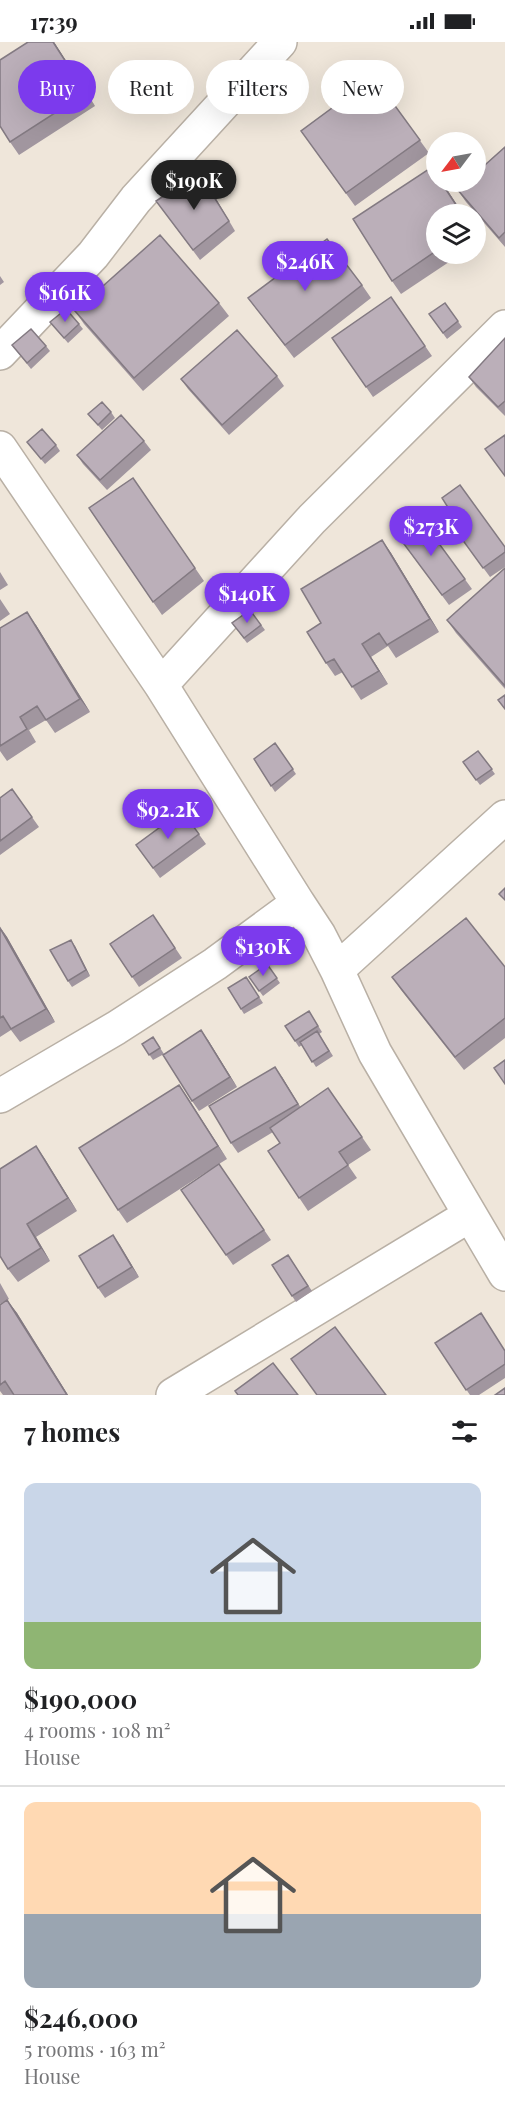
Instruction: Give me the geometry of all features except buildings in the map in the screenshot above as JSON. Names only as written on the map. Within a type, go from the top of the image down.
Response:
[{"type":"street","points":[[0,353],[93,255],[136,199],[280,42]]},
{"type":"street","points":[[161,685],[312,519],[505,327]]},
{"type":"street","points":[[0,448],[161,685],[319,935],[375,1053],[505,1274]]},
{"type":"street","points":[[337,970],[505,817]]},
{"type":"street","points":[[0,1096],[116,1028],[214,964],[298,903]]},
{"type":"street","points":[[172,1395],[470,1215]]}]
